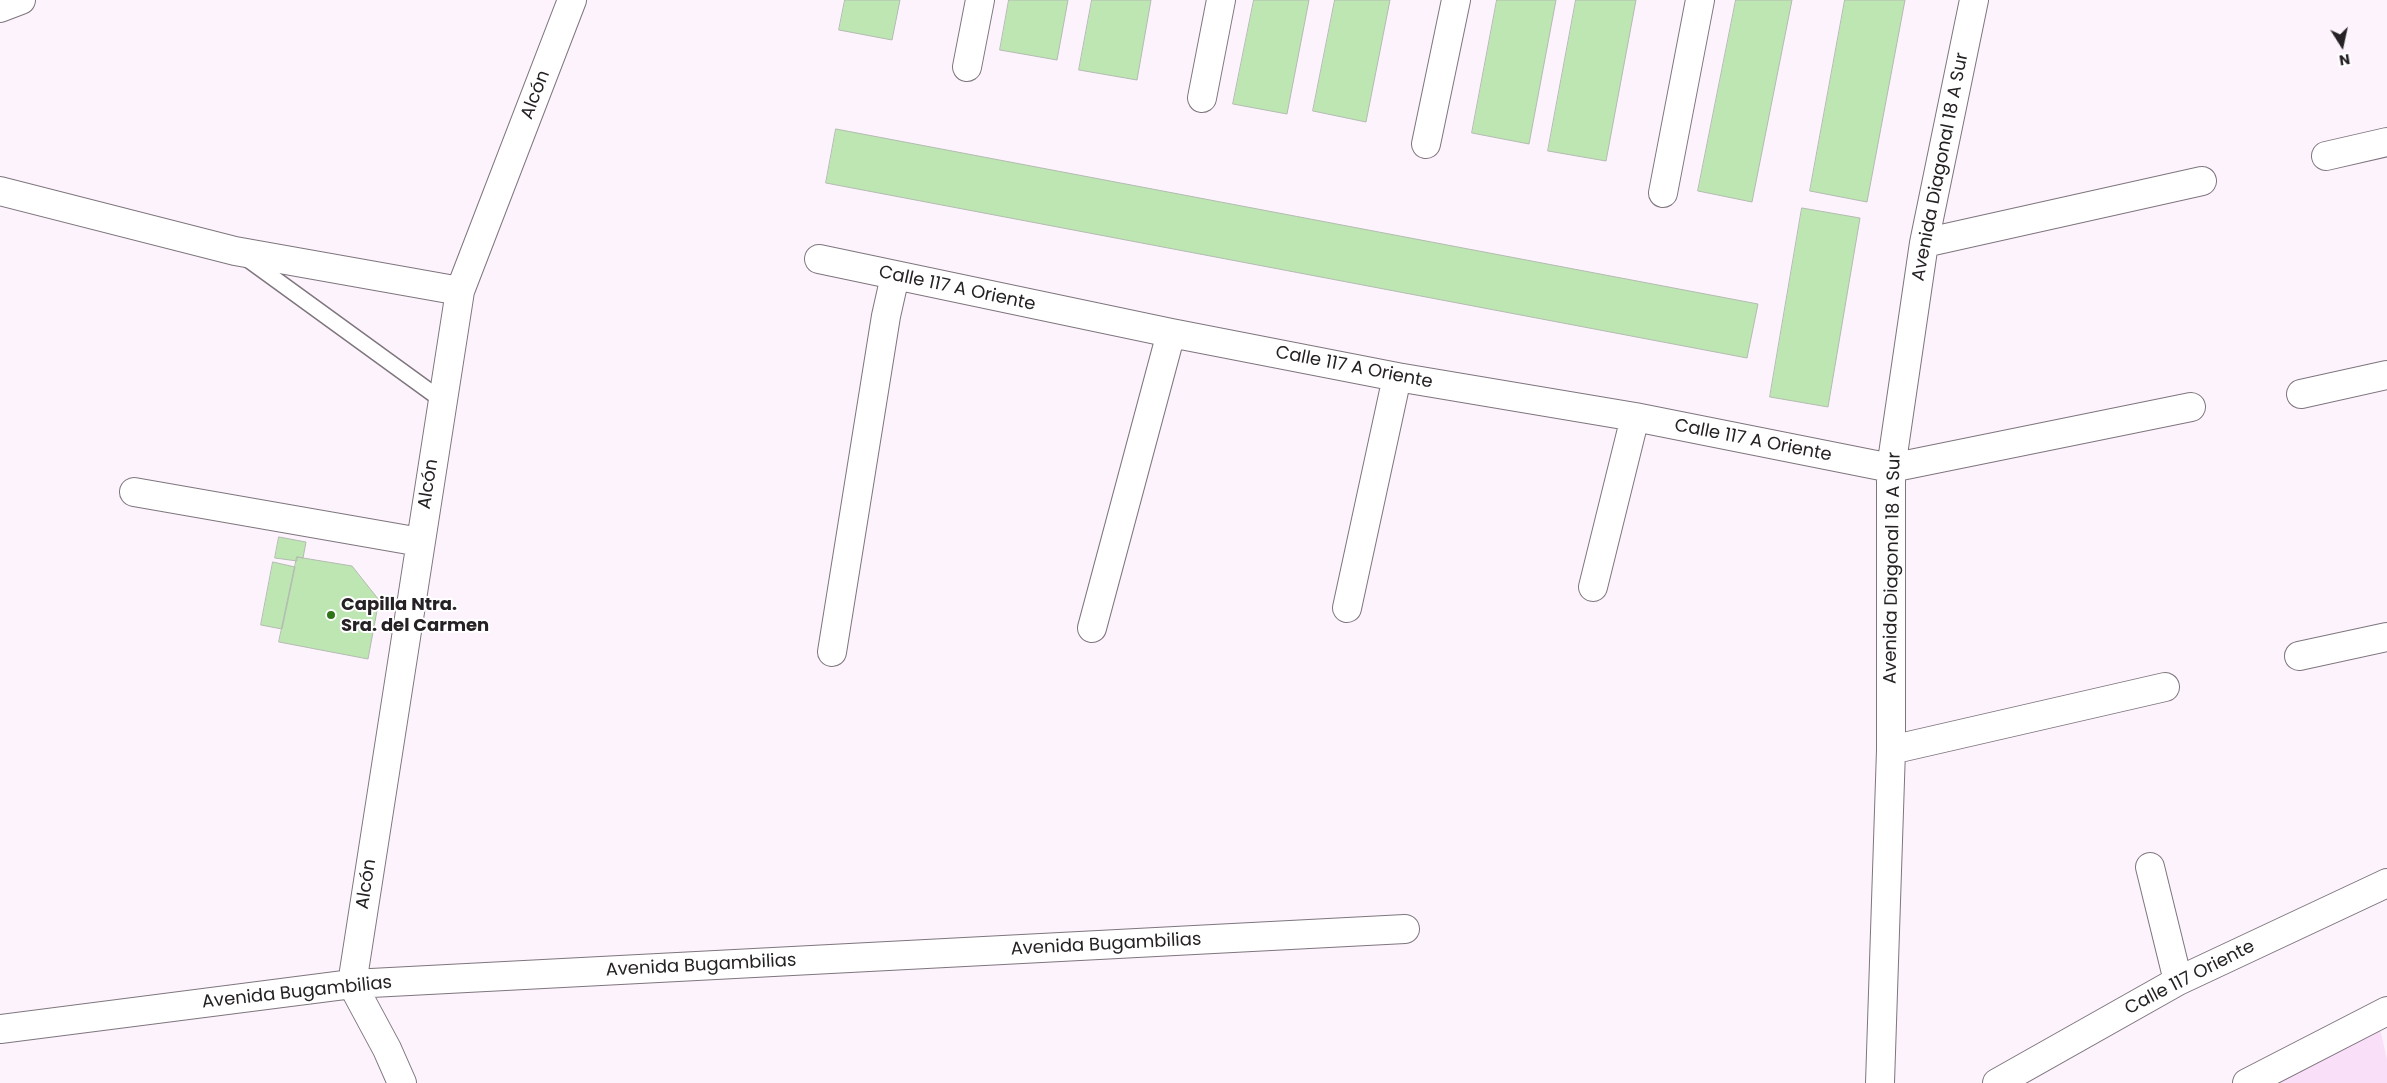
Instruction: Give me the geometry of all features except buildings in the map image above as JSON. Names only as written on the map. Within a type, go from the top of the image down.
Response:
[{"type":"street","points":[[0,8],[21,0]]},
{"type":"street","name":"Alcón","points":[[352,984],[460,291],[572,0]]},
{"type":"street","points":[[967,67],[980,0]]},
{"type":"street","points":[[1202,98],[1221,0]]},
{"type":"street","points":[[1426,144],[1456,0]]},
{"type":"street","points":[[1663,192],[1700,0]]},
{"type":"street","name":"Avenida Diagonal 18 A Sur","points":[[1880,1083],[1891,750],[1892,468],[1924,243],[1974,0]]},
{"type":"street","points":[[2326,156],[2387,142]]},
{"type":"street","points":[[1924,243],[2202,181]]},
{"type":"street","points":[[0,190],[235,250],[460,291]]},
{"type":"street","name":"Calle 117 A Oriente","points":[[819,259],[1171,333],[1397,377],[1635,417],[1892,468]]},
{"type":"street","points":[[832,652],[886,316],[895,276]]},
{"type":"street","points":[[1092,628],[1171,333]]},
{"type":"street","points":[[2301,394],[2387,375]]},
{"type":"street","points":[[1347,608],[1397,377]]},
{"type":"street","points":[[1892,468],[2191,407]]},
{"type":"street","points":[[1593,588],[1635,417]]},
{"type":"street","points":[[134,492],[420,542]]},
{"type":"street","points":[[2299,656],[2387,637]]},
{"type":"street","points":[[1891,750],[2165,688]]},
{"type":"street","points":[[2150,868],[2178,981]]},
{"type":"street","name":"Calle 117 Oriente","points":[[1997,1083],[2178,981],[2387,883]]},
{"type":"street","name":"Avenida Bugambilias","points":[[0,1029],[352,984],[1405,929]]},
{"type":"street","points":[[352,984],[387,1049],[402,1083]]},
{"type":"street","points":[[2246,1083],[2387,1011]]},
{"type":"lane","points":[[235,250],[443,401]]},
{"type":"shaded area","points":[[2377,1016],[2387,1059],[2387,1083],[2248,1083]]},
{"type":"place","name":"Capilla Ntra. Sra. del Carmen","points":[[331,615]]}]
